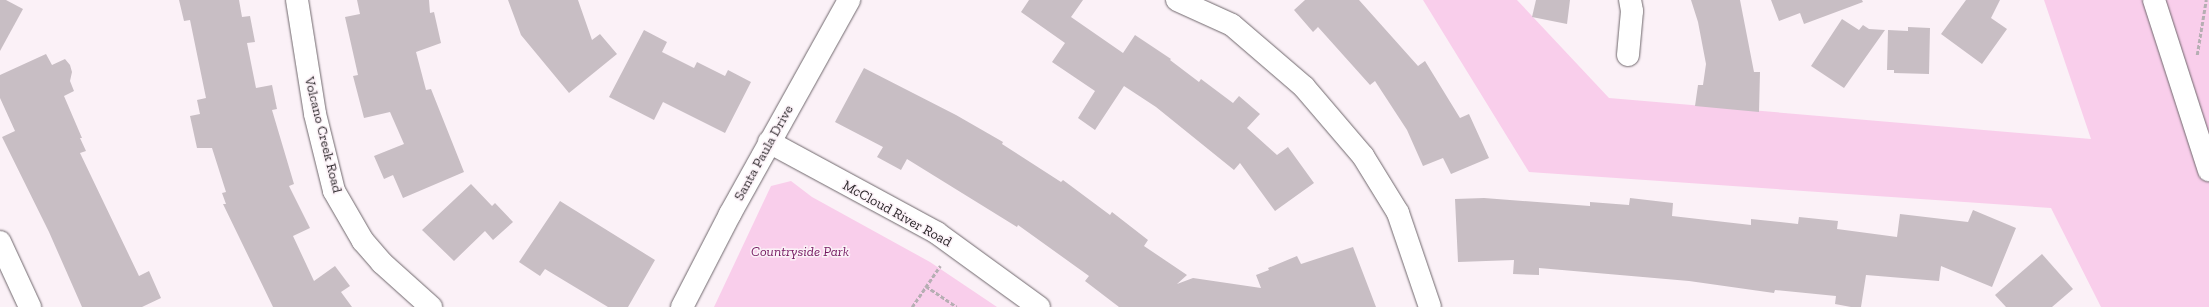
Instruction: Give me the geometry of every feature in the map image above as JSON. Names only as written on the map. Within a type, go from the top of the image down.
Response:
[{"type":"street","name":"Volcano Creek Road","points":[[297,0],[315,114],[334,191],[363,241],[382,263],[431,307]]},
{"type":"street","name":"Santa Paula Drive","points":[[682,307],[769,142],[849,0]]},
{"type":"street","points":[[1177,0],[1232,25],[1304,87],[1363,156],[1398,213],[1430,307]]},
{"type":"street","points":[[1628,55],[1632,11],[1630,0]]},
{"type":"street","points":[[2154,0],[2209,170]]},
{"type":"street","name":"McCloud River Road","points":[[769,142],[937,233],[1039,307]]},
{"type":"street","points":[[0,242],[30,307]]},
{"type":"path","points":[[912,307],[940,266]]},
{"type":"path","points":[[926,286],[957,307]]},
{"type":"green space","points":[[1423,0],[1517,0],[1609,98],[2091,139],[2044,0],[2209,0],[2209,307],[2101,307],[2051,208],[1529,172]]},
{"type":"green space","name":"Countryside Park","points":[[791,181],[812,197],[930,262],[997,307],[714,307],[771,186]]},
{"type":"building","points":[[0,0],[6,0],[23,9],[0,51]]},
{"type":"building","points":[[179,0],[239,0],[242,17],[250,16],[255,42],[247,43],[256,88],[272,85],[277,109],[272,110],[294,184],[289,186],[310,228],[293,236],[314,281],[335,266],[350,286],[341,292],[352,307],[273,307],[223,204],[226,204],[222,193],[226,192],[212,148],[197,148],[190,116],[200,114],[197,100],[206,98],[190,20],[184,21]]},
{"type":"building","points":[[357,0],[429,0],[430,13],[434,12],[441,43],[416,52],[426,90],[431,89],[464,172],[403,198],[393,175],[384,179],[374,156],[404,144],[390,112],[364,118],[353,76],[358,75],[345,17],[360,14]]},
{"type":"building","points":[[508,0],[578,0],[592,40],[600,34],[617,54],[569,93],[521,35]]},
{"type":"building","points":[[1029,0],[1083,0],[1071,17],[1123,53],[1135,35],[1171,59],[1170,60],[1199,82],[1201,79],[1233,103],[1239,96],[1260,114],[1247,128],[1277,155],[1288,147],[1314,183],[1275,211],[1240,163],[1234,170],[1156,107],[1124,86],[1095,130],[1078,118],[1095,91],[1052,62],[1065,43],[1021,12]]},
{"type":"building","points":[[1305,0],[1359,0],[1418,66],[1425,61],[1460,118],[1469,114],[1489,158],[1451,174],[1443,158],[1423,166],[1407,130],[1375,81],[1370,85],[1318,27],[1313,32],[1294,10]]},
{"type":"building","points":[[1536,0],[1570,0],[1567,24],[1532,17]]},
{"type":"building","points":[[1691,0],[1740,0],[1754,72],[1760,72],[1759,112],[1695,106],[1698,85],[1703,85],[1706,64],[1698,22]]},
{"type":"building","points":[[1771,0],[1862,0],[1863,2],[1804,24],[1800,13],[1779,21]]},
{"type":"building","points":[[1966,0],[2000,0],[1991,18],[2007,29],[1982,64],[1941,34]]},
{"type":"building","points":[[1842,19],[1859,30],[1863,25],[1869,29],[1885,30],[1844,88],[1811,66]]},
{"type":"building","points":[[1908,27],[1930,28],[1929,74],[1894,73],[1894,70],[1887,70],[1888,30],[1908,31]]},
{"type":"building","points":[[644,30],[667,42],[662,52],[694,68],[697,62],[725,76],[728,70],[751,82],[725,133],[663,102],[654,120],[609,97]]},
{"type":"building","points":[[46,54],[52,65],[65,59],[70,65],[72,72],[70,81],[74,91],[64,96],[86,151],[80,153],[139,276],[149,271],[161,298],[142,307],[82,307],[49,232],[2,137],[15,131],[0,98],[0,75]]},
{"type":"building","points":[[864,68],[956,115],[1003,142],[1002,144],[1061,182],[1063,180],[1110,215],[1112,212],[1148,240],[1144,246],[1187,275],[1177,284],[1193,278],[1261,288],[1256,275],[1269,270],[1268,268],[1297,256],[1301,264],[1353,247],[1376,307],[1119,307],[1085,281],[1089,276],[1018,225],[1017,227],[907,159],[901,170],[877,157],[883,147],[835,122]]},
{"type":"building","points":[[471,184],[492,206],[495,203],[513,222],[493,240],[485,231],[454,261],[422,230]]},
{"type":"building","points":[[1484,198],[1590,206],[1590,202],[1629,205],[1630,198],[1673,203],[1672,216],[1751,225],[1751,219],[1798,224],[1799,217],[1838,221],[1837,229],[1897,237],[1900,214],[1968,222],[1973,210],[2016,228],[1992,287],[1941,266],[1939,281],[1866,275],[1861,307],[1851,307],[1835,304],[1836,296],[1775,290],[1774,293],[1689,281],[1539,268],[1539,275],[1513,274],[1514,260],[1458,262],[1455,199]]},
{"type":"building","points":[[560,201],[655,260],[628,307],[608,307],[545,269],[540,276],[519,262]]},
{"type":"building","points":[[2042,254],[2073,289],[2052,307],[2006,307],[1995,295]]}]
